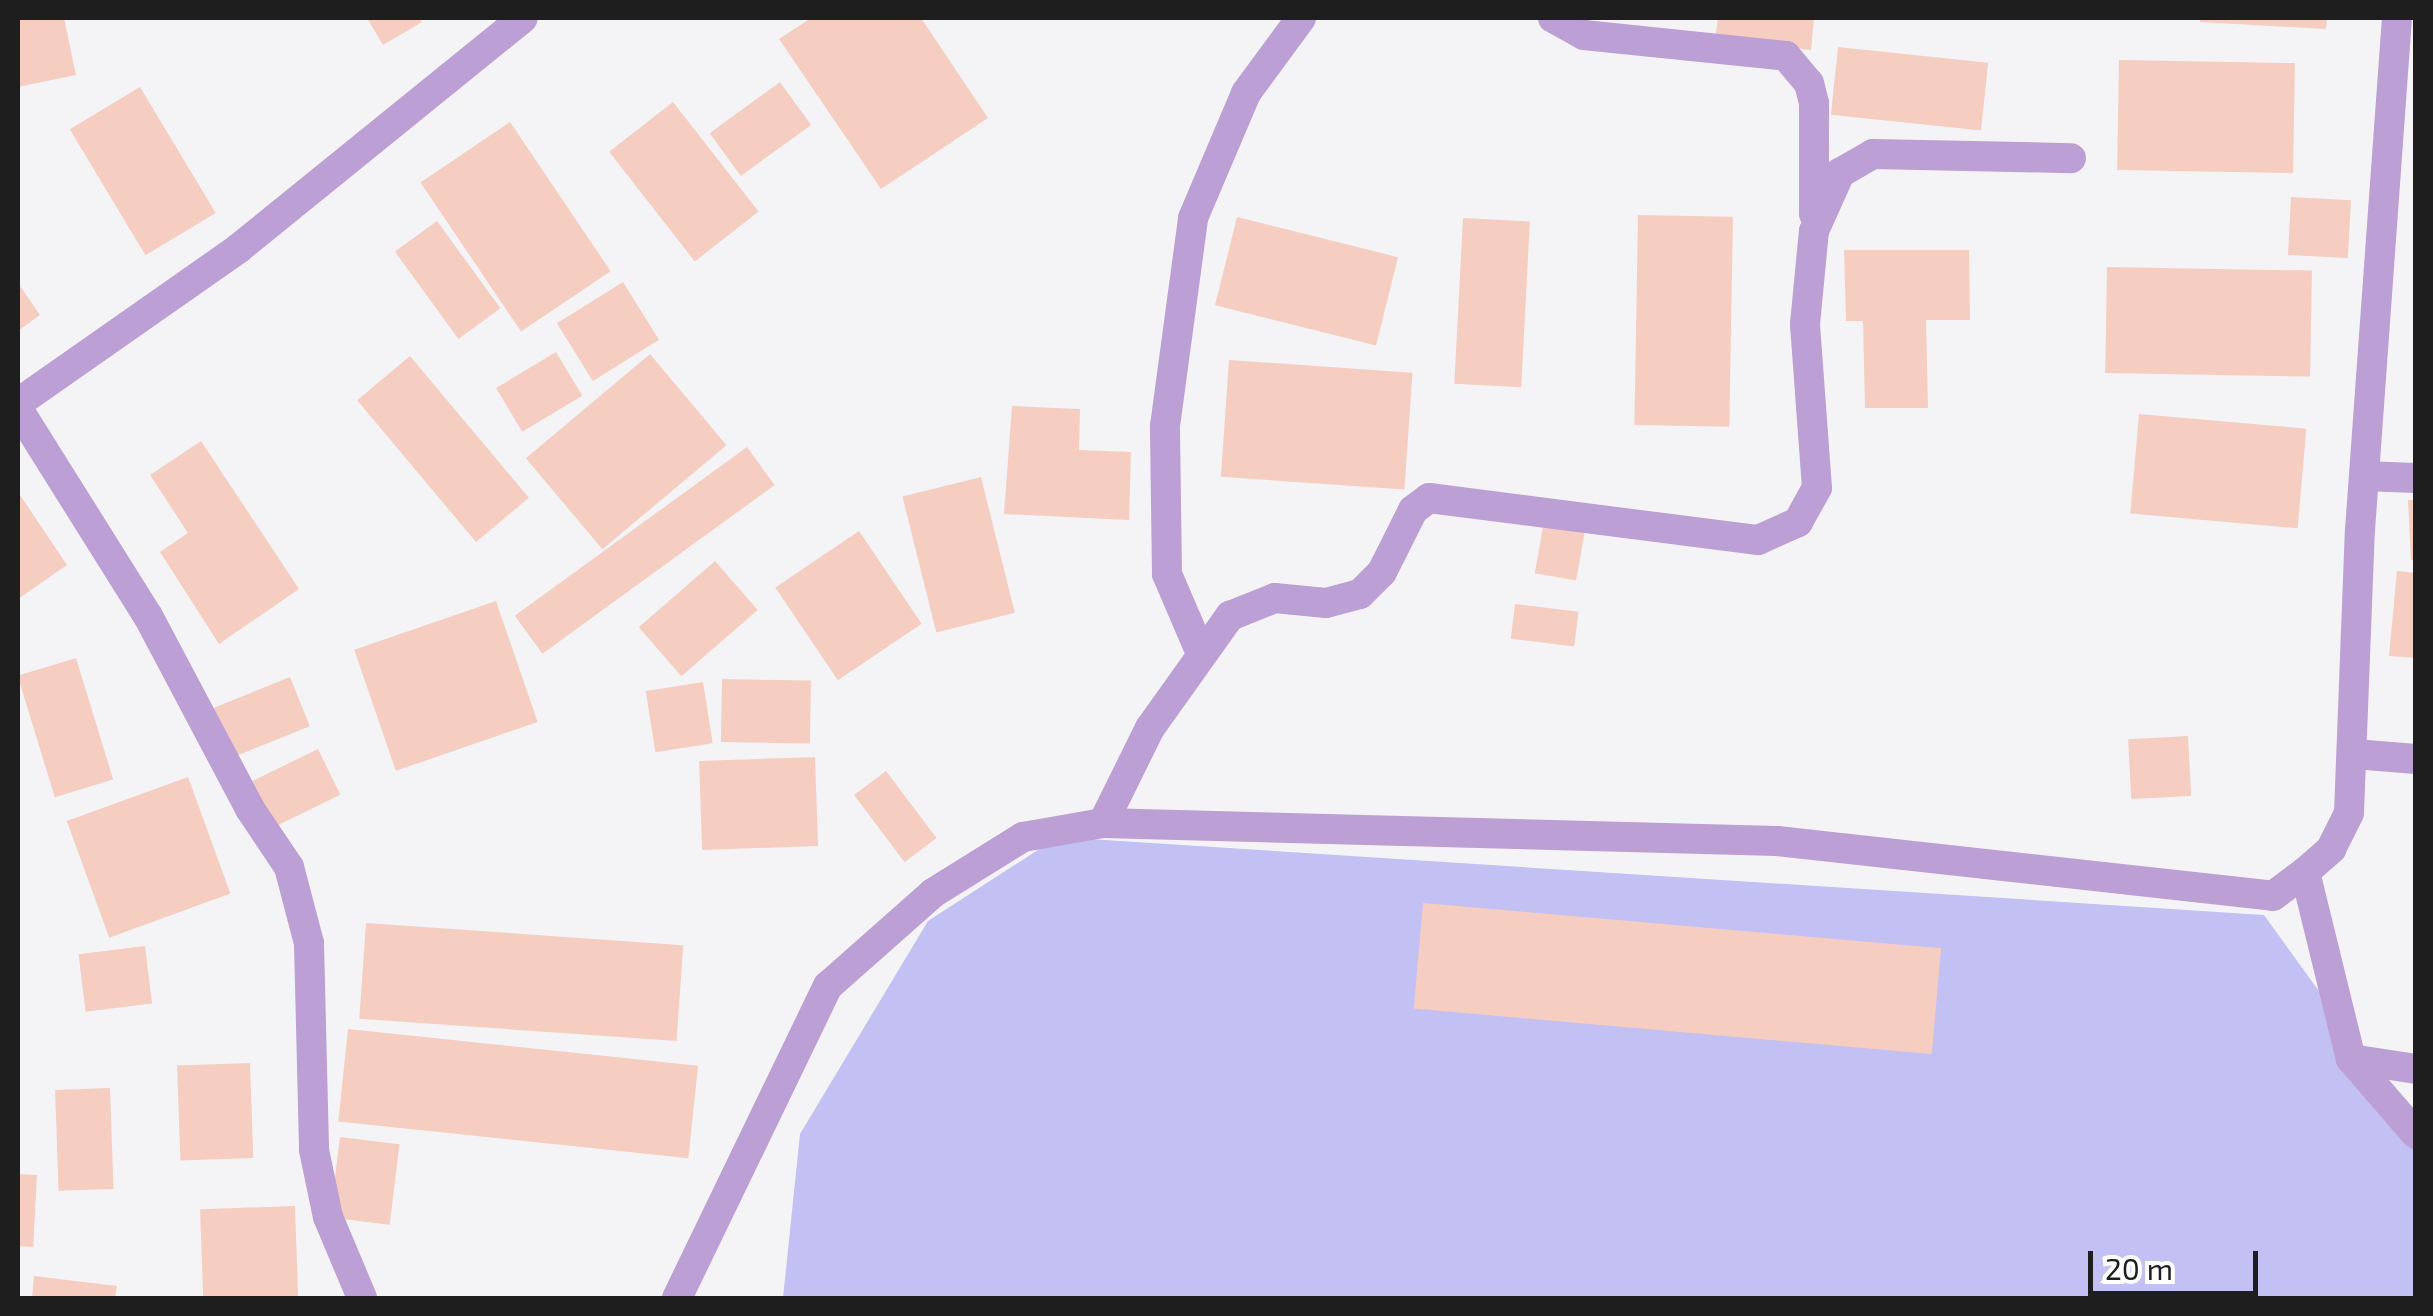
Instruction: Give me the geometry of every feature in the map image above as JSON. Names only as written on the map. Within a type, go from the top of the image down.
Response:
[{"type":"street","points":[[362,1298],[328,1217],[314,1150],[309,943],[289,867],[250,809],[148,616],[18,406],[240,248],[523,18]]},
{"type":"street","points":[[1200,651],[1166,574],[1165,426],[1193,218],[1246,93],[1301,18]]},
{"type":"street","points":[[1103,823],[1150,728],[1200,651],[1230,616],[1275,598],[1326,603],[1360,594],[1382,572],[1413,510],[1429,498],[1758,540],[1798,522],[1817,488],[1806,324],[1814,231],[1814,103],[1797,64],[1786,56],[1584,35],[1553,18]]},
{"type":"street","points":[[677,1298],[828,986],[933,893],[1023,838],[1103,823],[1777,842],[2272,896],[2305,872],[2331,849],[2349,813],[2364,476],[2396,18]]},
{"type":"street","points":[[1814,231],[1840,173],[1873,154],[2071,158]]},
{"type":"street","points":[[2364,476],[2416,478]]},
{"type":"street","points":[[2354,754],[2416,759]]},
{"type":"street","points":[[2305,872],[2351,1059],[2416,1134]]},
{"type":"street","points":[[2351,1059],[2416,1068]]},
{"type":"shaded area","points":[[1058,837],[2264,915],[2415,1124],[2415,1298],[783,1298],[800,1134],[928,921]]},
{"type":"building","points":[[18,18],[64,18],[76,75],[18,87]]},
{"type":"building","points":[[367,18],[419,18],[422,22],[383,45]]},
{"type":"building","points":[[811,18],[921,18],[988,118],[881,189],[779,39]]},
{"type":"building","points":[[1718,18],[1814,18],[1811,50],[1715,40]]},
{"type":"building","points":[[2200,18],[2327,18],[2326,29],[2200,22]]},
{"type":"building","points":[[1838,47],[1988,63],[1981,130],[1831,115]]},
{"type":"building","points":[[2119,60],[2295,63],[2293,173],[2117,170]]},
{"type":"building","points":[[780,82],[811,125],[741,176],[710,133]]},
{"type":"building","points":[[140,87],[216,213],[145,255],[70,129]]},
{"type":"building","points":[[673,102],[759,212],[695,261],[609,152]]},
{"type":"building","points":[[510,122],[611,271],[521,332],[420,182]]},
{"type":"building","points":[[2291,197],[2351,200],[2348,258],[2288,255]]},
{"type":"building","points":[[1638,215],[1733,217],[1729,427],[1634,425]]},
{"type":"building","points":[[1237,217],[1398,257],[1376,345],[1215,305]]},
{"type":"building","points":[[1463,218],[1530,222],[1521,387],[1454,384]]},
{"type":"building","points":[[437,221],[500,308],[458,339],[395,252]]},
{"type":"building","points":[[1844,250],[1969,250],[1970,320],[1926,320],[1928,408],[1865,408],[1863,321],[1846,321]]},
{"type":"building","points":[[2107,267],[2312,271],[2310,377],[2105,373]]},
{"type":"building","points":[[623,282],[659,340],[593,381],[557,323]]},
{"type":"building","points":[[18,283],[40,315],[18,331]]},
{"type":"building","points":[[556,352],[582,396],[522,432],[496,388]]},
{"type":"building","points":[[650,354],[726,445],[602,549],[526,458]]},
{"type":"building","points":[[410,356],[529,498],[476,542],[357,400]]},
{"type":"building","points":[[1229,360],[1413,373],[1404,490],[1221,477]]},
{"type":"building","points":[[1012,406],[1080,409],[1079,450],[1131,452],[1129,520],[1004,514]]},
{"type":"building","points":[[2139,414],[2306,429],[2298,528],[2130,514]]},
{"type":"building","points":[[201,441],[299,589],[219,644],[160,552],[188,533],[150,475]]},
{"type":"building","points":[[747,447],[775,485],[542,654],[515,616]]},
{"type":"building","points":[[981,477],[1015,613],[936,632],[902,497]]},
{"type":"building","points":[[18,492],[67,565],[18,599]]},
{"type":"building","points":[[2408,500],[2416,500],[2416,560],[2411,560]]},
{"type":"building","points":[[1544,521],[1585,528],[1576,580],[1535,573]]},
{"type":"building","points":[[859,531],[922,624],[838,680],[775,587]]},
{"type":"building","points":[[715,561],[758,610],[681,676],[639,627]]},
{"type":"building","points":[[2397,571],[2416,573],[2416,658],[2389,656]]},
{"type":"building","points":[[496,601],[538,722],[396,771],[354,650]]},
{"type":"building","points":[[1515,604],[1579,612],[1574,647],[1511,639]]},
{"type":"building","points":[[76,658],[113,779],[55,797],[18,676]]},
{"type":"building","points":[[290,677],[310,726],[226,760],[207,711]]},
{"type":"building","points":[[722,679],[811,681],[810,744],[721,742]]},
{"type":"building","points":[[703,682],[713,743],[655,752],[646,691]]},
{"type":"building","points":[[2188,736],[2191,796],[2131,799],[2128,739]]},
{"type":"building","points":[[318,749],[340,795],[275,827],[252,781]]},
{"type":"building","points":[[815,757],[818,846],[702,850],[699,761]]},
{"type":"building","points":[[886,771],[937,838],[905,862],[854,795]]},
{"type":"building","points":[[188,777],[230,894],[109,938],[67,821]]},
{"type":"building","points":[[1423,903],[1941,948],[1932,1054],[1414,1009]]},
{"type":"building","points":[[366,923],[683,945],[677,1041],[359,1019]]},
{"type":"building","points":[[145,946],[152,1004],[86,1012],[78,954]]},
{"type":"building","points":[[348,1029],[698,1066],[688,1158],[338,1121]]},
{"type":"building","points":[[250,1063],[253,1158],[180,1160],[177,1066]]},
{"type":"building","points":[[110,1088],[114,1189],[59,1191],[55,1090]]},
{"type":"building","points":[[340,1137],[400,1144],[390,1225],[330,1217]]},
{"type":"building","points":[[18,1174],[37,1175],[33,1247],[18,1246]]},
{"type":"building","points":[[295,1206],[298,1298],[203,1298],[200,1209]]},
{"type":"building","points":[[34,1276],[117,1286],[115,1298],[32,1298]]}]
